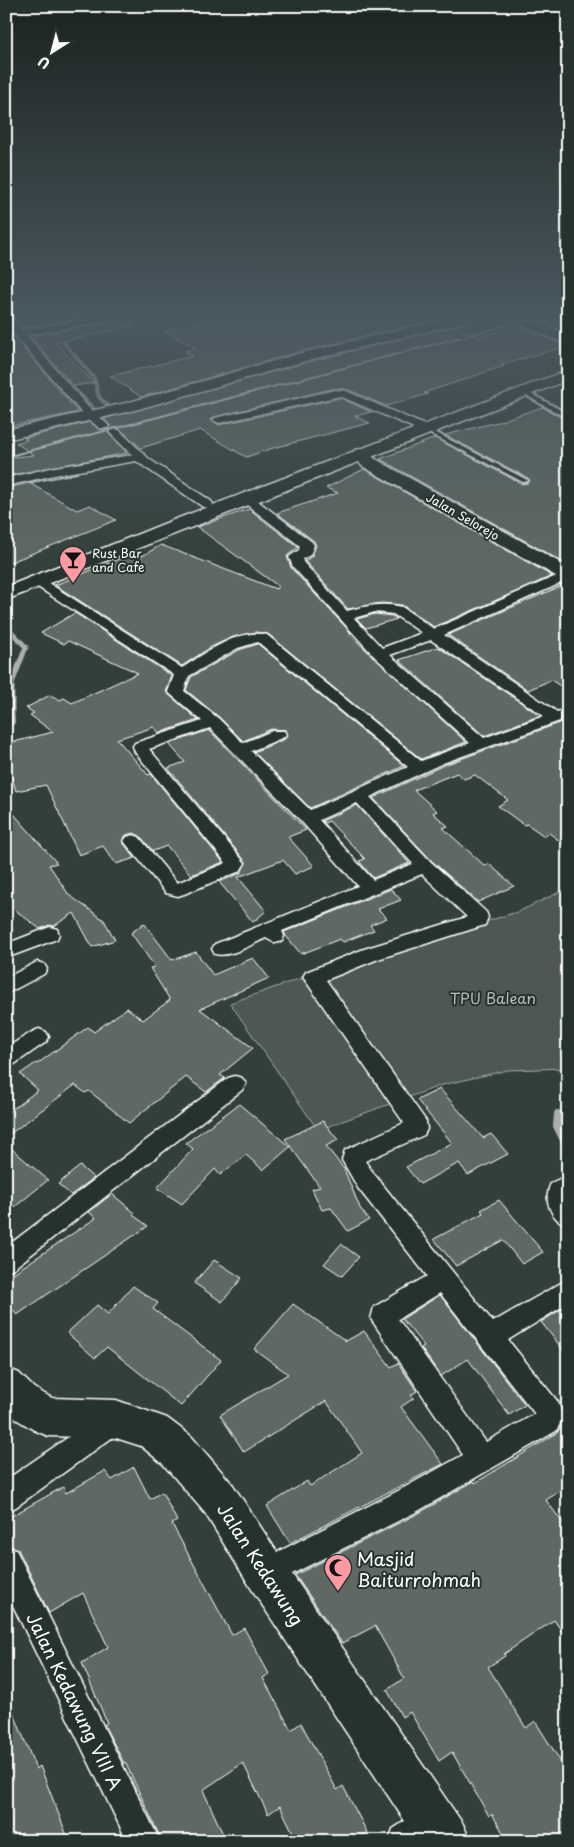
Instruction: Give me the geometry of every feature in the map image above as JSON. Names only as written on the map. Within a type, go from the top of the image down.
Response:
[{"type":"main road","points":[[6,435],[106,415],[143,404]]},
{"type":"main road","points":[[6,584],[207,504],[478,404]]},
{"type":"main road","points":[[464,410],[483,404]]},
{"type":"main road","points":[[6,594],[361,454],[419,427]]},
{"type":"main road","name":"Jalan Selorejo","points":[[361,454],[368,462],[568,575]]},
{"type":"main road","name":"Jalan Kedawung","points":[[6,1386],[21,1401],[48,1417],[116,1419],[153,1431],[177,1450],[218,1499],[428,1834]]},
{"type":"street","points":[[94,404],[106,415]]},
{"type":"street","points":[[220,420],[287,404]]},
{"type":"street","points":[[367,404],[419,427]]},
{"type":"street","points":[[114,432],[143,459],[207,504]]},
{"type":"street","points":[[6,482],[131,457],[143,459]]},
{"type":"street","points":[[246,498],[307,545],[305,552],[296,557],[296,562],[322,587],[324,595],[380,654],[481,744]]},
{"type":"street","points":[[380,654],[434,634],[568,575]]},
{"type":"street","points":[[37,582],[182,674]]},
{"type":"street","points":[[344,617],[367,609],[388,608],[397,610],[561,715]]},
{"type":"street","points":[[369,887],[308,818],[213,722],[176,692],[182,674],[239,642],[250,638],[262,638],[420,768]]},
{"type":"street","points":[[308,818],[420,768],[561,715]]},
{"type":"street","points":[[133,841],[172,889],[178,890],[234,866],[236,862],[141,749],[141,746],[146,744],[213,722]]},
{"type":"street","points":[[240,750],[278,734]]},
{"type":"street","points":[[266,1573],[408,1501],[547,1422],[550,1418],[549,1411],[492,1336],[366,1181],[353,1160],[353,1156],[416,1129],[416,1126],[410,1114],[313,977],[379,951],[478,920],[479,917],[425,866],[359,794]]},
{"type":"street","points":[[222,949],[272,932],[369,887],[425,866]]},
{"type":"street","points":[[6,951],[50,934]]},
{"type":"street","points":[[6,987],[37,969]]},
{"type":"street","points":[[6,1059],[39,1037]]},
{"type":"street","points":[[6,1261],[235,1084]]},
{"type":"street","points":[[568,1184],[559,1190],[557,1199],[559,1206],[568,1216]]},
{"type":"street","points":[[444,1278],[383,1315],[382,1319],[482,1458]]},
{"type":"street","points":[[492,1336],[568,1290]]},
{"type":"street","points":[[6,1497],[116,1419]]},
{"type":"street","name":"Jalan Kedawung VIII A","points":[[6,1560],[144,1841]]},
{"type":"lane","points":[[546,404],[568,416]]},
{"type":"lane","points":[[419,427],[525,481]]},
{"type":"green space","name":"TPU Balean","points":[[568,888],[568,1068],[508,1070],[442,1085],[318,1130],[230,1003],[302,978],[306,984],[388,952],[520,911]]},
{"type":"building","points":[[6,404],[71,404],[78,412],[6,427]]},
{"type":"building","points":[[157,404],[267,404],[214,417],[211,420],[219,425],[312,404],[354,404],[371,412],[355,416],[370,423],[273,448],[246,457],[200,430],[141,448],[120,429],[115,427],[108,430],[108,433],[127,453],[6,476],[6,458],[34,455],[16,443],[27,440],[24,438],[90,422],[98,429],[107,430],[111,426],[104,419]]},
{"type":"building","points":[[542,407],[568,421],[568,565],[380,459],[435,438],[522,484],[528,483],[530,481],[528,478],[445,435],[498,422]]},
{"type":"building","points":[[364,469],[552,576],[434,627],[402,605],[381,603],[348,609],[305,561],[312,556],[316,546],[314,541],[277,513],[338,493],[326,488]]},
{"type":"building","points":[[29,483],[77,510],[90,505],[116,520],[6,564],[6,488]]},
{"type":"building","points":[[249,509],[298,547],[287,556],[291,568],[351,633],[349,634],[466,742],[421,759],[268,634],[256,632],[233,637],[211,647],[182,666],[55,585],[136,552],[142,556],[161,545],[276,589],[278,586],[197,527]]},
{"type":"building","points":[[568,583],[568,691],[551,680],[528,690],[448,635]]},
{"type":"building","points":[[75,613],[172,676],[166,692],[198,720],[159,733],[154,727],[117,739],[148,775],[151,774],[223,862],[191,875],[167,846],[153,851],[140,836],[134,833],[126,835],[122,841],[135,858],[116,864],[103,846],[79,855],[46,785],[16,791],[6,759],[6,744],[53,732],[30,715],[34,713],[26,708],[50,695],[60,700],[64,698],[72,703],[138,673],[68,641],[64,644],[41,633]]},
{"type":"building","points":[[375,614],[392,616],[397,619],[366,628],[357,619]]},
{"type":"building","points":[[258,644],[404,766],[310,808],[254,752],[285,739],[288,735],[286,730],[271,729],[243,741],[220,718],[186,690],[191,677],[239,650]]},
{"type":"building","points":[[438,647],[539,716],[484,736],[399,660]]},
{"type":"building","points":[[568,720],[568,847],[549,833],[544,836],[527,824],[524,825],[498,806],[508,800],[475,775],[464,779],[457,773],[414,790],[437,811],[433,813],[448,826],[443,828],[485,866],[489,864],[514,886],[478,902],[432,861],[373,798],[444,765]]},
{"type":"building","points":[[209,730],[306,830],[288,837],[314,866],[295,874],[283,860],[238,877],[266,911],[253,922],[219,882],[241,873],[246,862],[168,768],[185,762],[169,744]]},
{"type":"building","points":[[6,805],[57,863],[49,865],[69,895],[104,920],[115,940],[92,947],[74,913],[54,926],[49,925],[40,929],[6,903]]},
{"type":"building","points":[[357,805],[409,863],[373,878],[359,861],[365,859],[329,821],[324,823],[322,821]]},
{"type":"building","points":[[391,889],[401,900],[378,909],[387,918],[370,925],[374,930],[343,942],[340,939],[301,954],[284,932]]},
{"type":"building","points":[[144,923],[172,960],[196,952],[213,975],[253,958],[269,978],[200,1009],[253,1048],[220,1075],[225,1078],[206,1092],[186,1077],[129,1123],[89,1091],[85,1093],[75,1085],[6,1137],[6,1114],[38,1090],[20,1074],[88,1027],[94,1032],[127,1008],[143,1020],[170,1000],[150,968],[155,967],[131,933]]},
{"type":"building","points":[[440,1089],[483,1138],[491,1134],[508,1154],[468,1175],[459,1163],[420,1184],[406,1167],[452,1143],[417,1100]]},
{"type":"building","points":[[239,1104],[290,1147],[263,1170],[246,1155],[220,1175],[215,1169],[182,1204],[157,1188],[193,1149],[186,1143]]},
{"type":"building","points":[[323,1121],[338,1140],[326,1146],[344,1169],[360,1208],[369,1220],[348,1231],[331,1208],[322,1210],[312,1189],[320,1187],[285,1139]]},
{"type":"building","points":[[6,1144],[48,1180],[6,1214]]},
{"type":"building","points":[[80,1166],[94,1178],[71,1195],[58,1184]]},
{"type":"building","points":[[112,1194],[135,1213],[133,1215],[148,1226],[17,1315],[6,1300],[6,1278],[96,1218],[89,1212]]},
{"type":"building","points":[[499,1200],[543,1252],[522,1264],[503,1240],[456,1266],[434,1239],[483,1213],[481,1210]]},
{"type":"building","points":[[341,1244],[359,1257],[342,1276],[324,1264]]},
{"type":"building","points":[[214,1260],[242,1278],[222,1302],[194,1283]]},
{"type":"building","points":[[133,1286],[158,1303],[153,1309],[221,1360],[181,1406],[107,1347],[95,1358],[67,1333],[97,1305],[108,1314]]},
{"type":"building","points":[[440,1295],[525,1405],[509,1415],[468,1359],[441,1376],[421,1348],[424,1346],[402,1319]]},
{"type":"building","points":[[293,1304],[346,1341],[364,1331],[391,1367],[398,1363],[417,1391],[411,1395],[414,1398],[401,1407],[443,1464],[290,1543],[267,1506],[307,1481],[310,1486],[362,1453],[326,1401],[244,1452],[220,1415],[288,1374],[254,1349]]},
{"type":"building","points":[[568,1305],[568,1356],[541,1322]]},
{"type":"building","points":[[568,1423],[568,1486],[546,1500],[568,1530],[568,1640],[554,1620],[488,1667],[526,1728],[535,1721],[568,1773],[568,1841],[508,1841],[492,1814],[489,1816],[452,1752],[439,1761],[410,1712],[402,1717],[387,1690],[404,1678],[375,1626],[342,1643],[295,1575],[419,1513],[474,1481],[475,1483],[557,1433],[560,1428]]},
{"type":"building","points":[[134,1467],[150,1499],[162,1492],[177,1521],[172,1524],[232,1635],[244,1628],[269,1674],[263,1678],[291,1730],[301,1723],[337,1790],[343,1786],[367,1832],[355,1841],[297,1841],[280,1806],[268,1814],[243,1763],[203,1790],[226,1841],[162,1841],[125,1762],[104,1725],[107,1723],[82,1663],[108,1647],[83,1593],[49,1613],[18,1549],[6,1544],[6,1519],[63,1487],[66,1493],[105,1471],[112,1480]]},
{"type":"building","points":[[7,1696],[36,1769],[40,1766],[69,1841],[6,1841]]},
{"type":"waterway","points":[[106,404],[111,409]]},
{"type":"waterway","points":[[6,626],[26,647],[12,683],[12,722],[6,727]]},
{"type":"waterway","points":[[558,1114],[557,1126],[568,1148]]},
{"type":"railway","points":[[6,457],[207,404]]},
{"type":"place","name":"Rust Bar and Cafe","points":[[73,584]]},
{"type":"place","name":"Masjid Baiturrohmah","points":[[338,1592]]}]
